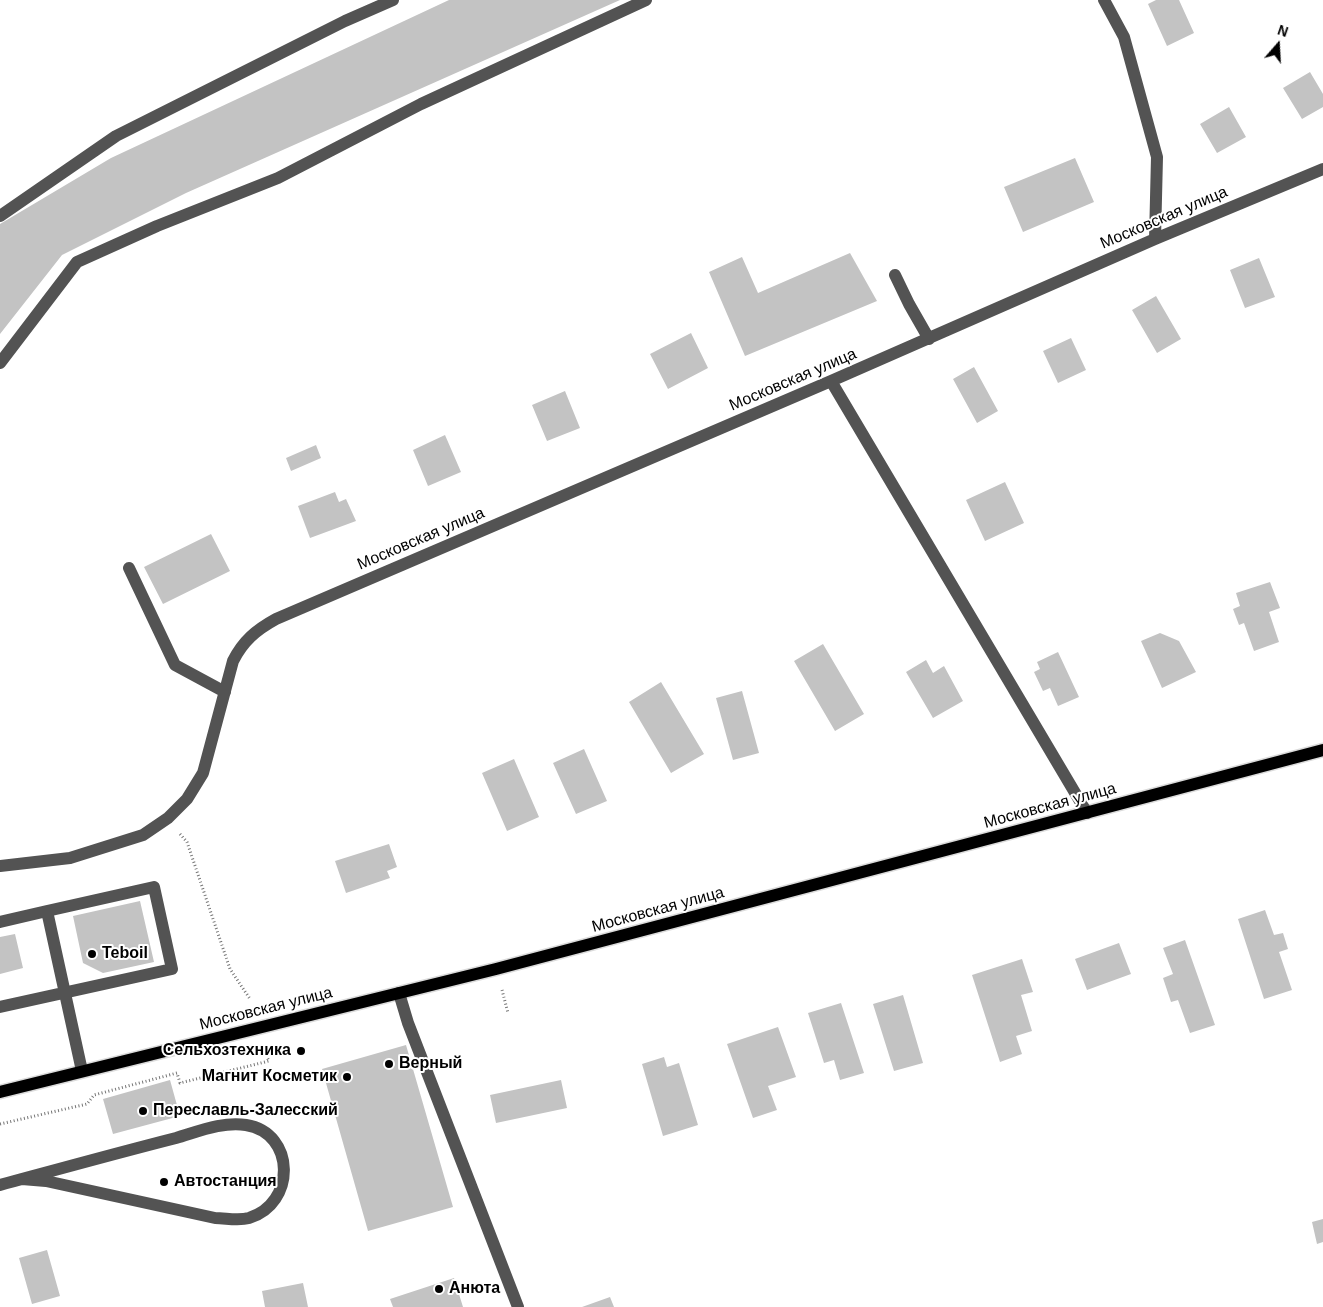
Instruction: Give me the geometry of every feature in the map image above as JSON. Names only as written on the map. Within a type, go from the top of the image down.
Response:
[{"type":"main road","name":"Московская улица","points":[[0,1092],[496,969],[1323,750]]},
{"type":"street","points":[[0,216],[116,136],[345,21],[393,0]]},
{"type":"street","points":[[0,363],[77,262],[157,226],[278,178],[421,104],[646,0]]},
{"type":"street","points":[[1104,0],[1124,36],[1157,157],[1155,239]]},
{"type":"street","name":"Московская улица","points":[[0,866],[70,858],[143,835],[168,818],[187,799],[203,773],[233,660],[240,648],[261,627],[276,619],[929,339],[1155,239],[1323,169]]},
{"type":"street","points":[[895,275],[929,339]]},
{"type":"street","points":[[831,381],[1087,813]]},
{"type":"street","points":[[129,568],[175,665],[225,692]]},
{"type":"street","points":[[0,922],[154,887],[172,969],[0,1007]]},
{"type":"street","points":[[47,911],[82,1071]]},
{"type":"street","points":[[399,994],[408,1023],[518,1307]]},
{"type":"street","points":[[0,1185],[22,1179],[229,1124],[245,1124],[269,1134],[278,1146],[284,1173],[278,1195],[263,1212],[248,1218],[234,1219],[215,1218],[46,1181],[22,1179]]},
{"type":"path","points":[[168,818],[186,842],[230,969],[250,998]]},
{"type":"path","points":[[502,990],[508,1013]]},
{"type":"path","points":[[0,1124],[88,1104],[94,1095],[176,1073],[180,1083],[268,1061],[268,1057]]},
{"type":"building","points":[[449,0],[620,0],[186,193],[62,255],[0,334],[0,224],[111,158]]},
{"type":"building","points":[[1156,0],[1179,0],[1194,33],[1167,46],[1148,4]]},
{"type":"building","points":[[1310,72],[1323,94],[1323,107],[1302,119],[1283,88]]},
{"type":"building","points":[[1229,107],[1246,137],[1217,153],[1200,124]]},
{"type":"building","points":[[1075,158],[1094,202],[1023,232],[1004,187]]},
{"type":"building","points":[[850,253],[877,301],[745,356],[709,272],[742,257],[758,293]]},
{"type":"building","points":[[1259,258],[1275,297],[1245,308],[1230,270]]},
{"type":"building","points":[[1156,296],[1181,339],[1157,353],[1132,310]]},
{"type":"building","points":[[691,333],[708,368],[668,389],[650,354]]},
{"type":"building","points":[[1071,338],[1086,370],[1058,383],[1043,351]]},
{"type":"building","points":[[974,367],[998,411],[977,423],[953,379]]},
{"type":"building","points":[[565,391],[580,428],[547,441],[532,405]]},
{"type":"building","points":[[445,435],[461,472],[428,486],[413,450]]},
{"type":"building","points":[[316,445],[321,458],[291,471],[286,458]]},
{"type":"building","points":[[1005,482],[1024,523],[985,541],[966,500]]},
{"type":"building","points":[[335,492],[339,502],[346,499],[356,521],[310,538],[298,506]]},
{"type":"building","points":[[211,534],[230,571],[163,604],[144,567]]},
{"type":"building","points":[[1270,582],[1280,608],[1269,612],[1279,642],[1254,651],[1244,623],[1239,625],[1233,609],[1240,606],[1236,593]]},
{"type":"building","points":[[1160,633],[1179,641],[1196,672],[1162,688],[1141,641]]},
{"type":"building","points":[[823,644],[864,714],[835,731],[794,661]]},
{"type":"building","points":[[1058,652],[1079,697],[1058,706],[1050,688],[1043,691],[1034,672],[1040,669],[1037,662]]},
{"type":"building","points":[[926,660],[933,673],[944,666],[963,701],[933,718],[906,672]]},
{"type":"building","points":[[661,682],[704,754],[671,773],[629,702]]},
{"type":"building","points":[[742,691],[759,753],[733,760],[716,698]]},
{"type":"building","points":[[584,749],[607,801],[576,814],[553,763]]},
{"type":"building","points":[[514,759],[539,817],[507,831],[482,773]]},
{"type":"building","points":[[389,844],[397,867],[387,871],[390,878],[346,893],[335,861]]},
{"type":"building","points":[[140,901],[154,962],[103,973],[83,963],[73,916]]},
{"type":"building","points":[[1265,910],[1274,935],[1283,933],[1288,949],[1279,952],[1292,990],[1264,999],[1238,919]]},
{"type":"building","points":[[15,934],[23,968],[0,974],[0,937]]},
{"type":"building","points":[[1185,940],[1215,1025],[1190,1033],[1178,1000],[1171,1002],[1163,978],[1173,974],[1163,948]]},
{"type":"building","points":[[1119,943],[1131,974],[1087,990],[1075,959]]},
{"type":"building","points":[[1022,959],[1033,992],[1021,995],[1032,1031],[1016,1036],[1022,1054],[1000,1062],[972,975]]},
{"type":"building","points":[[903,995],[923,1063],[894,1071],[873,1004]]},
{"type":"building","points":[[841,1003],[864,1073],[840,1080],[834,1060],[824,1063],[808,1013]]},
{"type":"building","points":[[778,1027],[796,1077],[768,1086],[777,1110],[753,1118],[727,1044]]},
{"type":"building","points":[[406,1045],[453,1207],[368,1231],[322,1069]]},
{"type":"building","points":[[664,1057],[667,1067],[679,1063],[698,1125],[663,1136],[642,1064]]},
{"type":"building","name":"Переславль-Залесский","points":[[170,1080],[180,1116],[113,1134],[103,1099]]},
{"type":"building","points":[[561,1080],[567,1108],[496,1123],[490,1095]]},
{"type":"building","points":[[1323,1219],[1323,1242],[1317,1244],[1312,1222]]},
{"type":"building","points":[[47,1250],[60,1296],[32,1304],[19,1258]]},
{"type":"building","name":"Анюта","points":[[454,1278],[463,1307],[393,1307],[390,1299]]},
{"type":"building","points":[[303,1283],[308,1307],[265,1307],[262,1291]]},
{"type":"building","points":[[610,1297],[614,1307],[582,1307]]},
{"type":"place","name":"Teboil","points":[[92,954]]},
{"type":"place","name":"Сельхозтехника","points":[[301,1051]]},
{"type":"place","name":"Верный","points":[[389,1064]]},
{"type":"place","name":"Магнит Косметик","points":[[347,1077]]},
{"type":"place","name":"Переславль-Залесский","points":[[143,1111]]},
{"type":"place","name":"Автостанция","points":[[164,1182]]},
{"type":"place","name":"Анюта","points":[[439,1289]]}]
